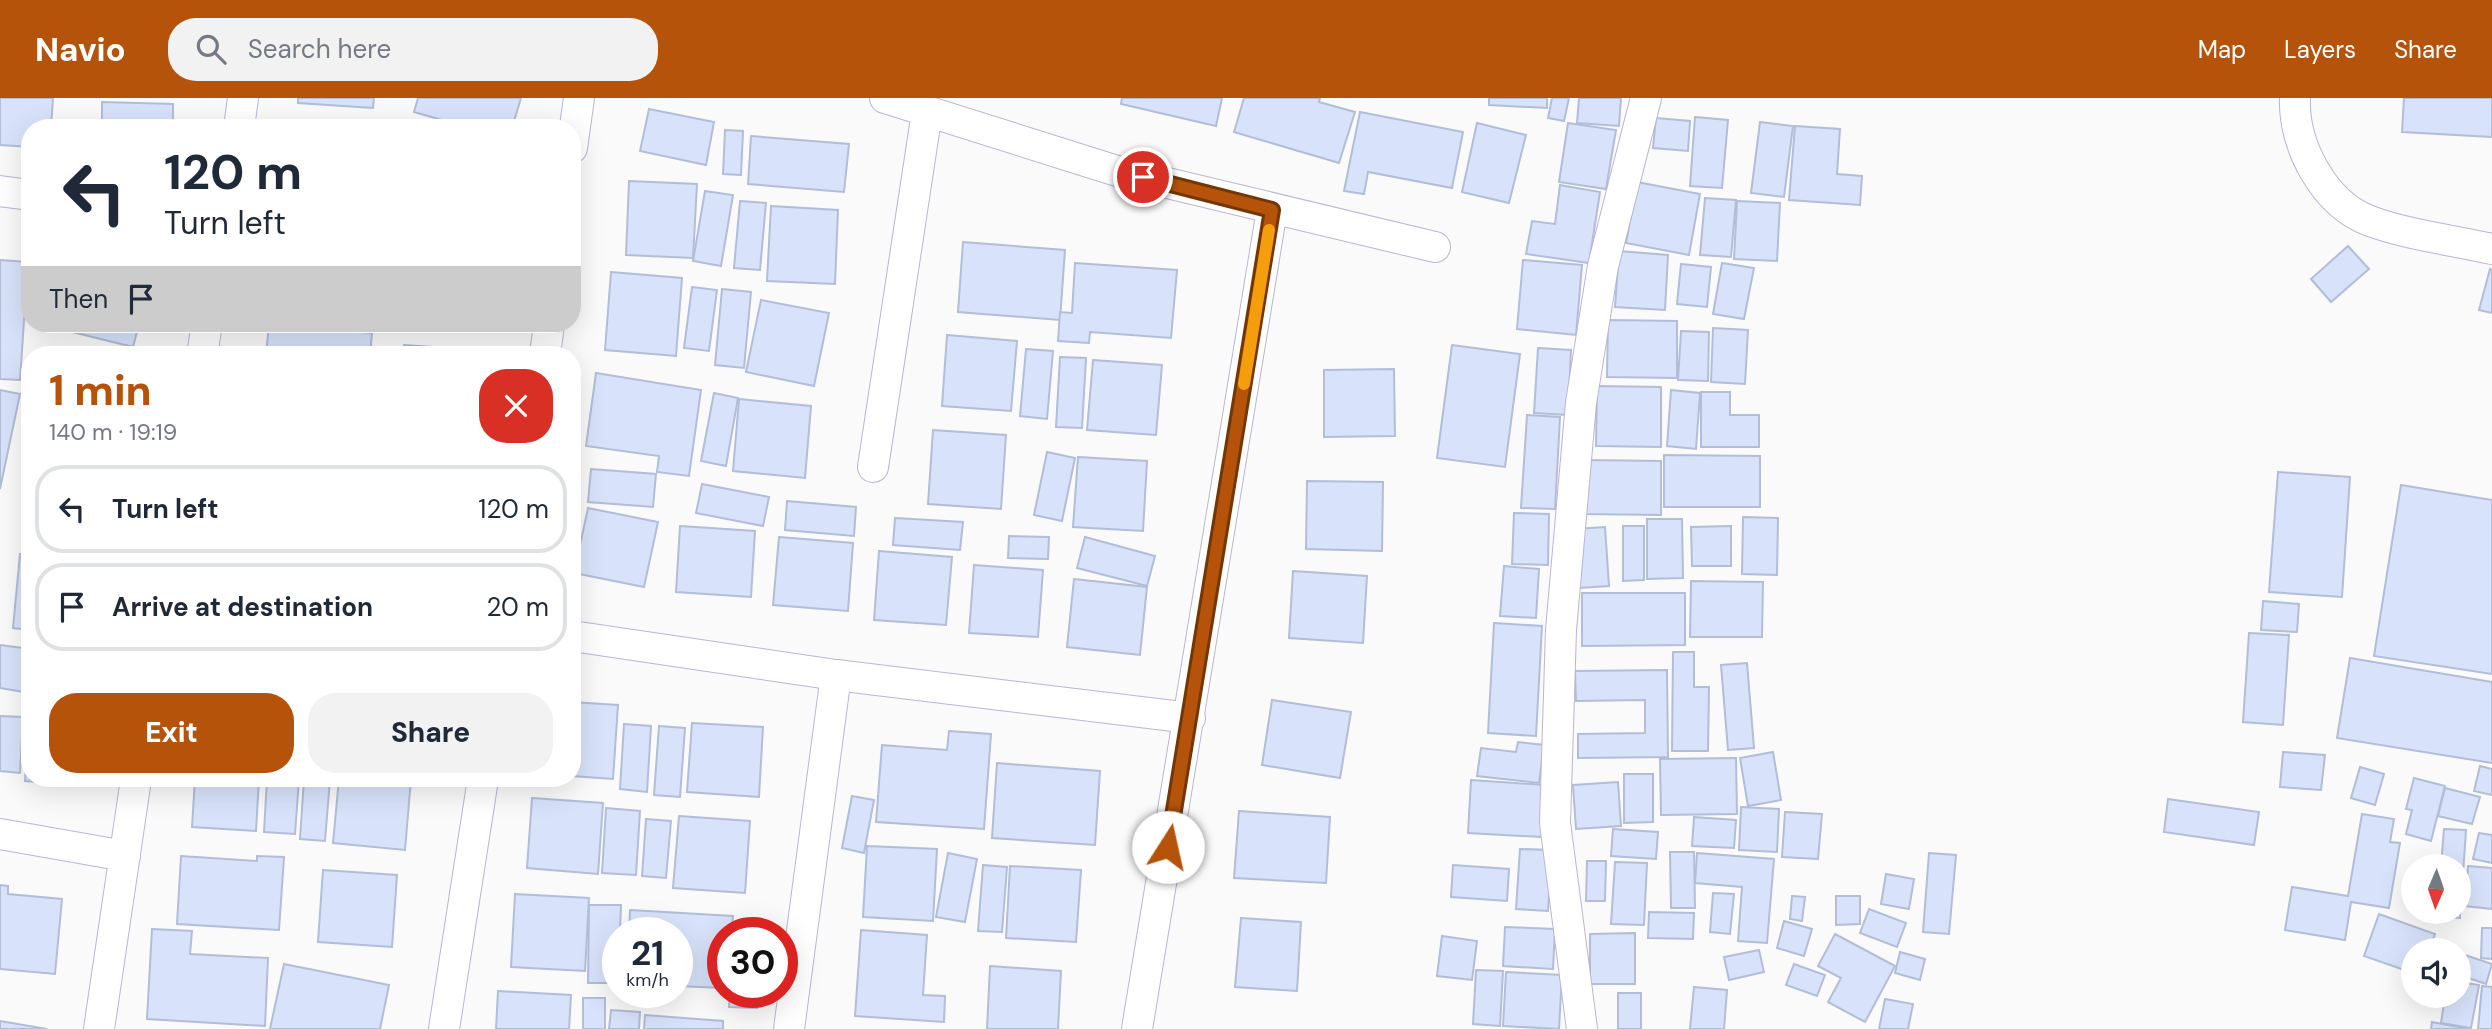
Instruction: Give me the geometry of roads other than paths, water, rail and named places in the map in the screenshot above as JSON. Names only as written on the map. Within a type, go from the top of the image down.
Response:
[{"type":"street","points":[[240,119],[243,98]]},
{"type":"street","points":[[576,119],[579,98]]},
{"type":"street","points":[[886,98],[1117,171],[1435,247]]},
{"type":"street","points":[[1582,1029],[1555,823],[1561,630],[1581,403],[1600,280],[1646,98]]},
{"type":"street","points":[[2295,98],[2294,110],[2304,153],[2327,191],[2368,220],[2492,249]]},
{"type":"street","points":[[873,467],[927,112]]},
{"type":"street","points":[[0,191],[21,194]]},
{"type":"street","points":[[1137,1029],[1272,210]]},
{"type":"street","points":[[581,637],[836,675],[1190,718]]},
{"type":"street","points":[[789,1029],[836,675]]},
{"type":"street","points":[[99,1029],[135,787]]},
{"type":"street","points":[[444,1029],[482,787]]},
{"type":"street","points":[[0,834],[125,856]]}]
